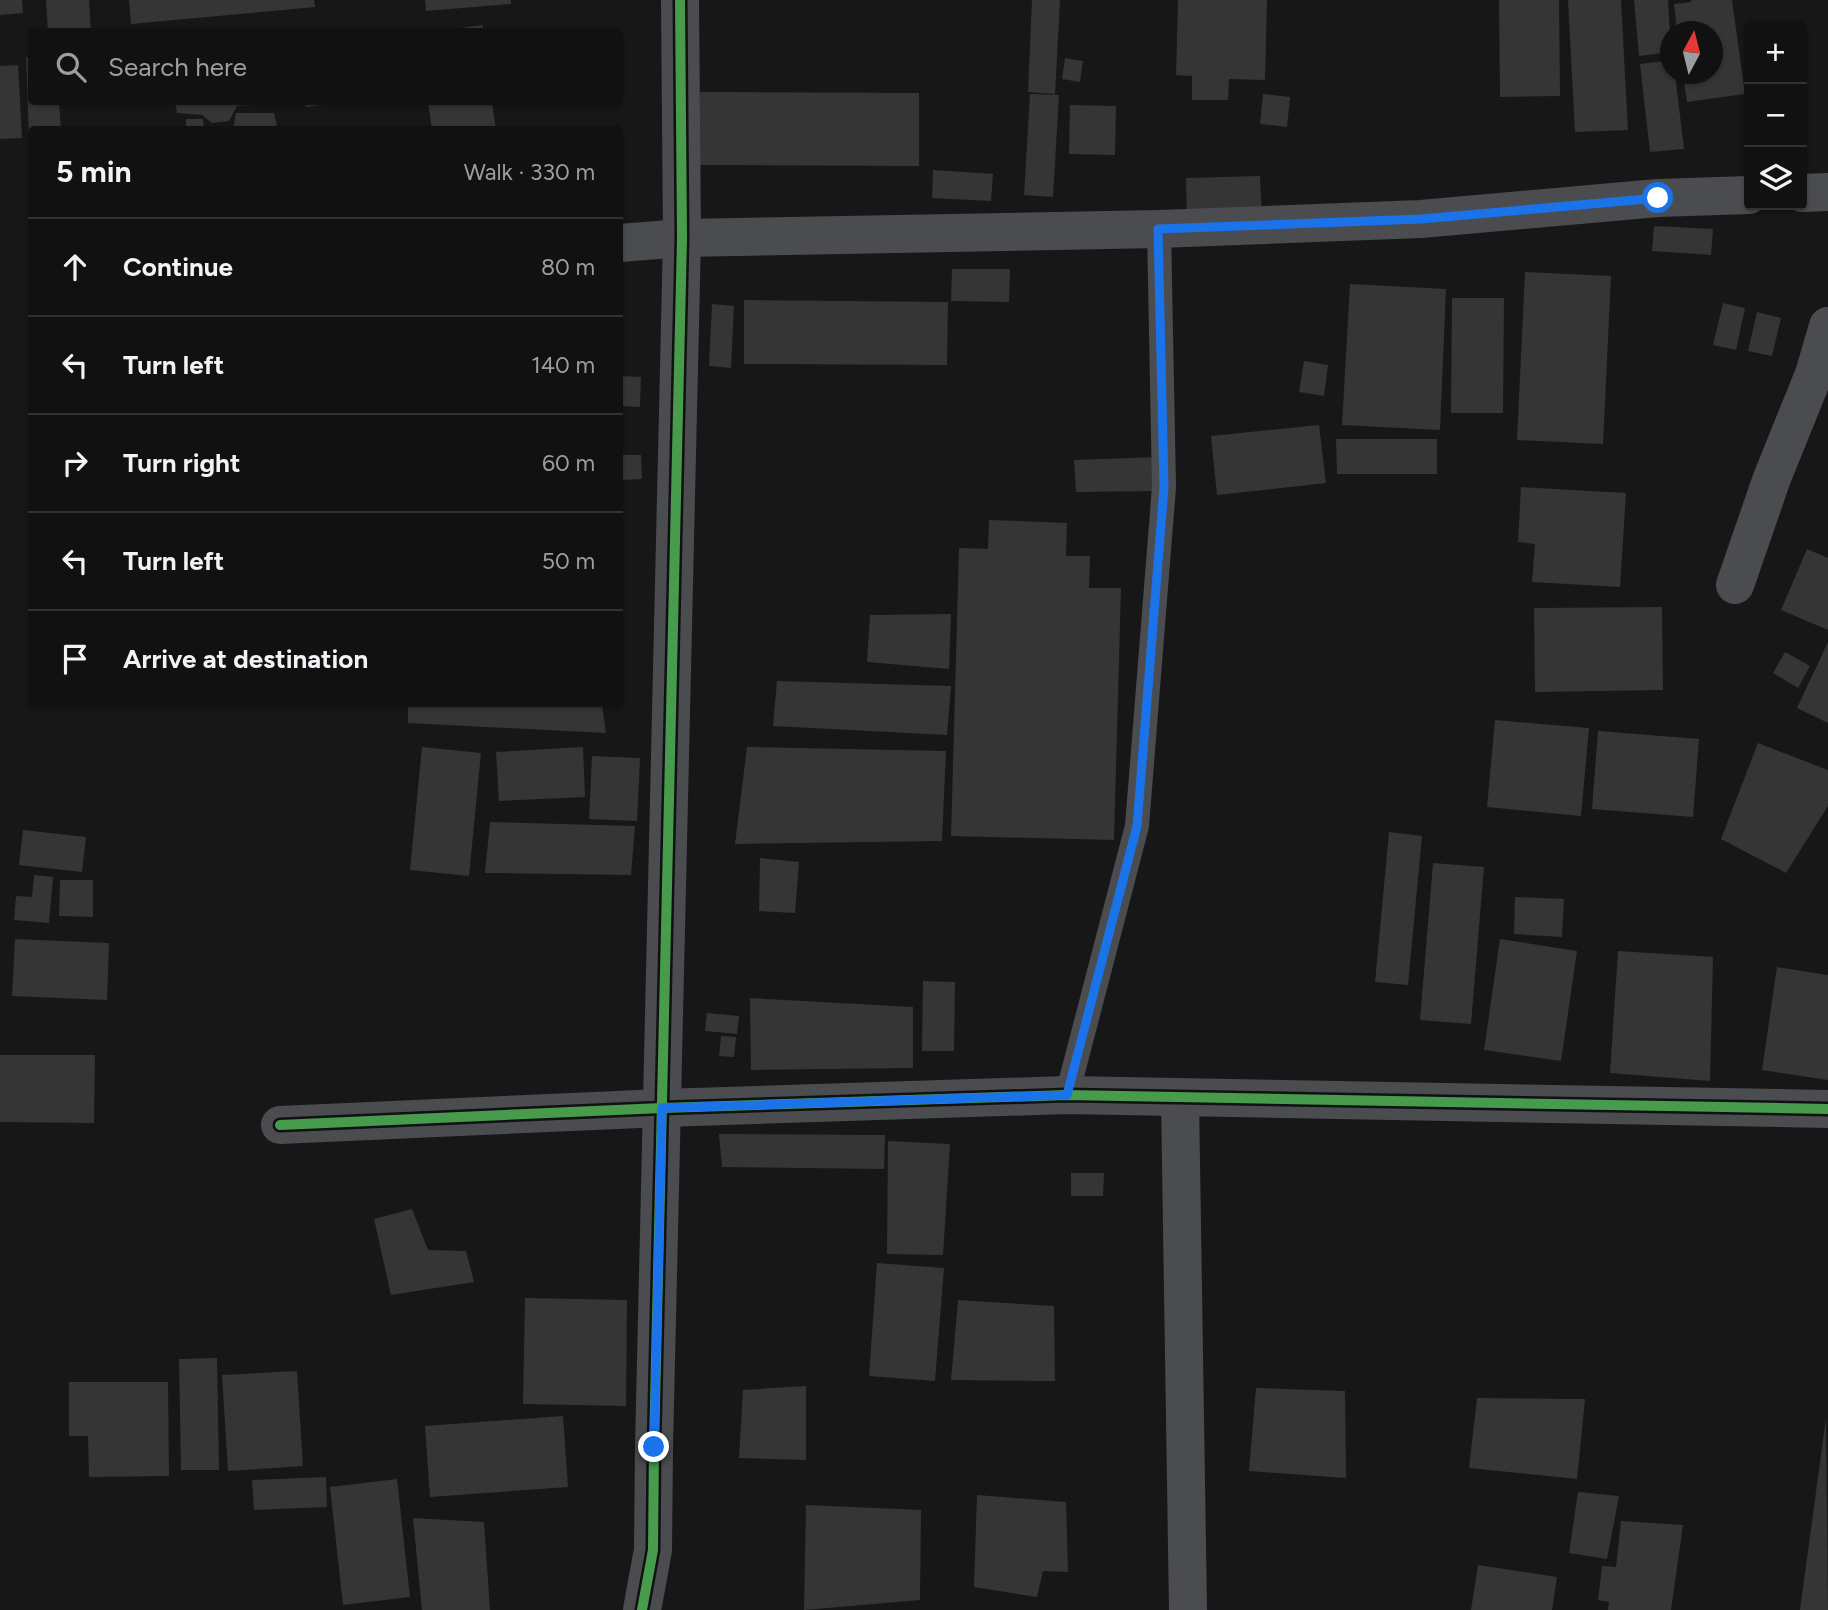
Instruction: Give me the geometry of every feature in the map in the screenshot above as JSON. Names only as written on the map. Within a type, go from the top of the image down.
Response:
[{"type":"street","points":[[642,1610],[653,1550],[682,238],[680,0]]},
{"type":"street","points":[[1807,193],[1828,192]]},
{"type":"street","points":[[623,243],[682,238],[1158,229],[1421,219],[1658,198],[1744,195]]},
{"type":"street","points":[[1735,585],[1772,478],[1814,374],[1828,326]]},
{"type":"street","points":[[280,1125],[662,1108],[1067,1095],[1828,1108]]},
{"type":"street","points":[[1180,1098],[1188,1610]]},
{"type":"lane","points":[[1067,1095],[1137,826],[1164,487],[1158,229]]},
{"type":"building","points":[[0,0],[22,0],[23,13],[0,15]]},
{"type":"building","points":[[46,0],[89,0],[91,28],[48,28]]},
{"type":"building","points":[[129,0],[314,0],[315,7],[131,24]]},
{"type":"building","points":[[425,0],[511,0],[511,4],[426,11]]},
{"type":"building","points":[[1032,0],[1060,0],[1055,94],[1028,92]]},
{"type":"building","points":[[1178,0],[1267,0],[1265,80],[1229,79],[1228,100],[1192,100],[1192,76],[1176,75]]},
{"type":"building","points":[[1499,0],[1559,0],[1560,96],[1500,97]]},
{"type":"building","points":[[1568,0],[1621,0],[1628,130],[1575,132]]},
{"type":"building","points":[[1634,0],[1668,0],[1669,21],[1660,21],[1660,53],[1639,56]]},
{"type":"building","points":[[1732,0],[1744,94],[1687,102],[1684,84],[1723,84],[1723,21],[1676,21],[1674,4]]},
{"type":"building","points":[[483,25],[483,28],[460,28]]},
{"type":"building","points":[[26,57],[28,105],[59,105],[61,126],[29,126]]},
{"type":"building","points":[[1065,58],[1083,61],[1080,82],[1062,79]]},
{"type":"building","points":[[1660,61],[1660,84],[1676,84],[1684,149],[1650,152],[1640,64]]},
{"type":"building","points":[[18,65],[22,138],[0,139],[0,66]]},
{"type":"building","points":[[700,92],[919,93],[919,166],[700,165]]},
{"type":"building","points":[[1030,94],[1059,95],[1053,197],[1024,195]]},
{"type":"building","points":[[1263,94],[1290,97],[1287,127],[1260,124]]},
{"type":"building","points":[[176,105],[255,105],[237,106],[229,121],[212,123],[202,115],[177,113]]},
{"type":"building","points":[[428,105],[492,105],[495,126],[431,126]]},
{"type":"building","points":[[1070,105],[1116,106],[1115,155],[1069,154]]},
{"type":"building","points":[[236,113],[274,113],[277,126],[234,126]]},
{"type":"building","points":[[186,119],[203,119],[204,126],[186,126]]},
{"type":"building","points":[[933,170],[993,174],[991,201],[932,198]]},
{"type":"building","points":[[1260,176],[1262,221],[1187,224],[1186,178]]},
{"type":"building","points":[[1654,226],[1713,229],[1711,255],[1652,251]]},
{"type":"building","points":[[952,269],[1010,269],[1009,302],[951,301]]},
{"type":"building","points":[[1525,272],[1611,276],[1603,444],[1517,440]]},
{"type":"building","points":[[1350,284],[1446,289],[1440,430],[1342,425]]},
{"type":"building","points":[[1452,298],[1504,298],[1503,413],[1451,413]]},
{"type":"building","points":[[744,300],[948,302],[947,365],[744,364]]},
{"type":"building","points":[[1723,303],[1745,308],[1736,350],[1713,345]]},
{"type":"building","points":[[712,304],[734,306],[731,368],[709,366]]},
{"type":"building","points":[[1757,312],[1781,318],[1772,356],[1748,351]]},
{"type":"building","points":[[1304,361],[1328,365],[1324,396],[1299,392]]},
{"type":"building","points":[[623,376],[641,377],[640,407],[623,406]]},
{"type":"building","points":[[1319,425],[1326,483],[1217,495],[1211,436]]},
{"type":"building","points":[[1336,439],[1437,439],[1437,474],[1337,474]]},
{"type":"building","points":[[623,455],[641,455],[642,479],[623,480]]},
{"type":"building","points":[[1159,457],[1159,491],[1076,492],[1074,460]]},
{"type":"building","points":[[1521,487],[1626,493],[1620,587],[1532,582],[1535,544],[1518,542]]},
{"type":"building","points":[[989,520],[1067,523],[1066,556],[1090,556],[1089,588],[1121,588],[1114,840],[951,836],[959,548],[988,549]]},
{"type":"building","points":[[1807,549],[1828,558],[1828,630],[1781,610]]},
{"type":"building","points":[[1662,607],[1663,690],[1535,692],[1534,608]]},
{"type":"building","points":[[951,614],[949,669],[867,662],[870,615]]},
{"type":"building","points":[[1828,642],[1828,723],[1797,708]]},
{"type":"building","points":[[1785,652],[1810,666],[1798,688],[1773,673]]},
{"type":"building","points":[[777,681],[951,686],[947,735],[773,726]]},
{"type":"building","points":[[408,707],[602,707],[606,733],[408,723]]},
{"type":"building","points":[[1495,720],[1589,728],[1581,816],[1487,807]]},
{"type":"building","points":[[1598,731],[1699,739],[1693,817],[1592,809]]},
{"type":"building","points":[[1758,743],[1828,770],[1828,806],[1786,873],[1721,839]]},
{"type":"building","points":[[422,747],[481,753],[469,876],[410,870]]},
{"type":"building","points":[[583,747],[585,797],[499,801],[496,752]]},
{"type":"building","points":[[747,747],[946,751],[942,841],[735,844]]},
{"type":"building","points":[[592,756],[640,758],[637,821],[589,819]]},
{"type":"building","points":[[490,822],[635,826],[631,875],[485,873]]},
{"type":"building","points":[[23,830],[86,837],[82,872],[19,865]]},
{"type":"building","points":[[1389,832],[1422,836],[1408,985],[1375,982]]},
{"type":"building","points":[[760,858],[799,862],[795,913],[759,911]]},
{"type":"building","points":[[1433,863],[1484,867],[1471,1024],[1420,1020]]},
{"type":"building","points":[[34,875],[53,877],[49,923],[14,920],[16,896],[32,897]]},
{"type":"building","points":[[60,880],[93,880],[93,917],[59,916]]},
{"type":"building","points":[[1515,897],[1564,899],[1562,937],[1514,934]]},
{"type":"building","points":[[15,939],[109,943],[107,1000],[12,996]]},
{"type":"building","points":[[1500,939],[1577,951],[1561,1061],[1484,1050]]},
{"type":"building","points":[[1618,951],[1713,957],[1710,1081],[1610,1073]]},
{"type":"building","points":[[1777,967],[1828,975],[1828,1080],[1762,1070]]},
{"type":"building","points":[[923,981],[955,982],[954,1051],[922,1051]]},
{"type":"building","points":[[750,998],[913,1007],[913,1068],[751,1070]]},
{"type":"building","points":[[707,1013],[739,1016],[737,1034],[705,1031]]},
{"type":"building","points":[[721,1036],[736,1037],[734,1057],[719,1056]]},
{"type":"building","points":[[0,1055],[95,1055],[94,1123],[0,1122]]},
{"type":"building","points":[[719,1134],[885,1135],[884,1169],[722,1167]]},
{"type":"building","points":[[888,1141],[950,1144],[943,1255],[887,1254]]},
{"type":"building","points":[[1071,1173],[1104,1173],[1103,1196],[1071,1196]]},
{"type":"building","points":[[412,1209],[428,1250],[466,1251],[474,1282],[391,1295],[374,1219]]},
{"type":"building","points":[[877,1263],[944,1268],[935,1381],[869,1376]]},
{"type":"building","points":[[525,1298],[627,1300],[626,1406],[523,1404]]},
{"type":"building","points":[[958,1300],[1054,1306],[1055,1381],[951,1380]]},
{"type":"building","points":[[217,1358],[219,1470],[181,1470],[179,1359]]},
{"type":"building","points":[[297,1371],[303,1466],[228,1471],[222,1375]]},
{"type":"building","points":[[69,1382],[168,1382],[169,1476],[89,1477],[88,1436],[69,1436]]},
{"type":"building","points":[[806,1386],[806,1460],[739,1458],[743,1390]]},
{"type":"building","points":[[1256,1388],[1345,1391],[1346,1478],[1249,1471]]},
{"type":"building","points":[[1477,1398],[1585,1399],[1577,1479],[1469,1468]]},
{"type":"building","points":[[563,1416],[568,1487],[430,1497],[425,1426]]},
{"type":"building","points":[[1826,1418],[1828,1610],[1800,1610]]},
{"type":"building","points":[[326,1477],[327,1507],[254,1510],[252,1480]]},
{"type":"building","points":[[397,1479],[410,1597],[343,1605],[330,1487]]},
{"type":"building","points":[[1578,1492],[1619,1496],[1607,1559],[1569,1553]]},
{"type":"building","points":[[977,1495],[1066,1502],[1068,1572],[1043,1571],[1037,1597],[974,1587]]},
{"type":"building","points":[[806,1505],[921,1510],[920,1600],[804,1610]]},
{"type":"building","points":[[413,1518],[484,1522],[490,1610],[422,1610]]},
{"type":"building","points":[[1621,1521],[1683,1525],[1671,1610],[1608,1610],[1609,1602],[1598,1600],[1602,1566],[1616,1567]]},
{"type":"building","points":[[1478,1565],[1557,1577],[1552,1610],[1471,1610]]},
{"type":"cycle path","points":[[642,1610],[653,1550],[682,238],[680,0]]},
{"type":"cycle path","points":[[280,1125],[662,1108],[1067,1095],[1828,1109]]},
{"type":"route","points":[[654,1447],[662,1108],[1067,1095],[1137,826],[1164,487],[1158,229],[1421,219],[1658,198]]}]
